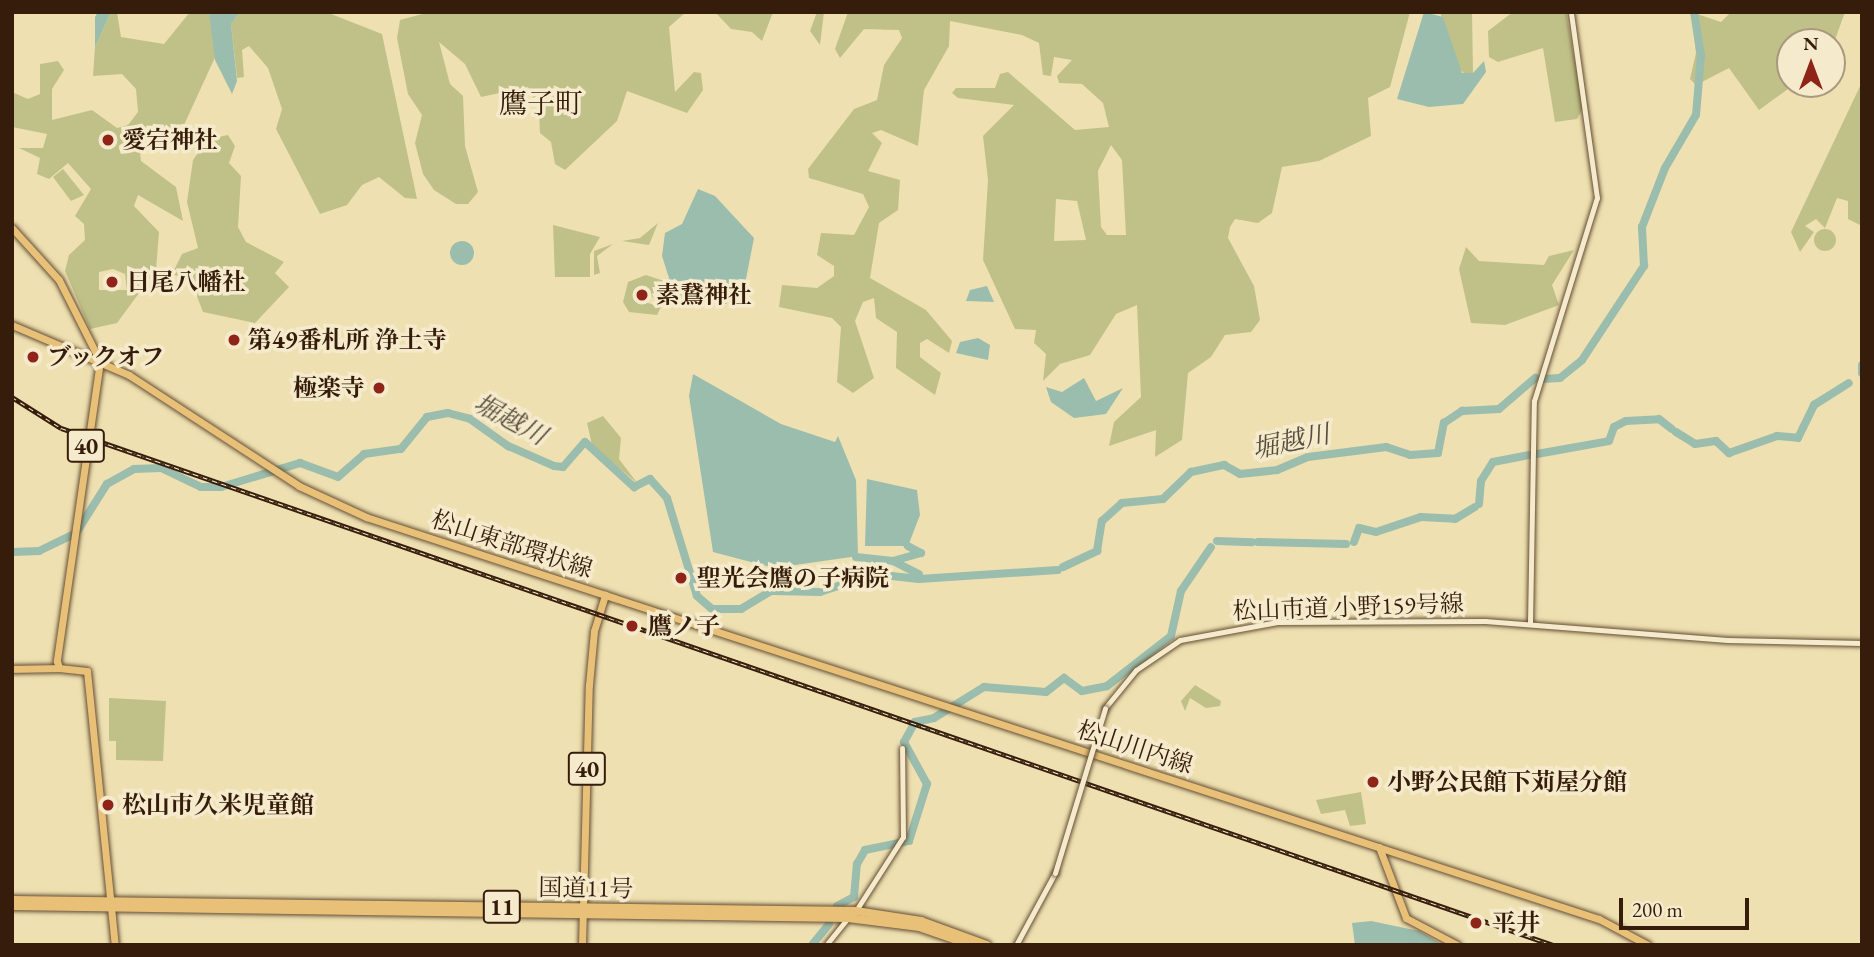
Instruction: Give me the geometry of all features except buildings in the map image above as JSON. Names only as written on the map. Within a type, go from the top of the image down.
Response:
[{"type":"highway","name":"国道11号","points":[[12,900],[110,905]]},
{"type":"highway","name":"国道11号","points":[[12,906],[856,911],[921,921],[987,945]]},
{"type":"highway","name":"国道11号","points":[[583,911],[848,918],[911,925],[971,945]]},
{"type":"main road","points":[[12,228],[54,272],[100,361]]},
{"type":"main road","points":[[12,325],[100,361]]},
{"type":"main road","name":"松山東部環状線","points":[[100,361],[274,469],[366,517],[605,595],[593,637],[582,945]]},
{"type":"main road","name":"40","points":[[59,668],[57,636],[100,361]]},
{"type":"main road","name":"松山川内線","points":[[605,595],[1599,919],[1648,945]]},
{"type":"main road","points":[[12,669],[59,668],[87,671],[115,945]]},
{"type":"main road","points":[[1379,847],[1406,918],[1457,945]]},
{"type":"street","points":[[1530,623],[1534,401],[1597,198],[1571,12]]},
{"type":"street","name":"松山市道 小野159号線","points":[[1016,945],[1055,873],[1105,708],[1150,658],[1212,630],[1316,620],[1530,623],[1622,631],[1862,643]]},
{"type":"street","points":[[826,945],[856,911],[901,843],[902,748]]},
{"type":"green space","points":[[111,12],[117,12],[121,37],[164,44],[190,12],[209,12],[217,53],[184,125],[138,135],[141,161],[176,187],[183,221],[138,195],[134,206],[159,232],[156,270],[117,323],[90,329],[65,271],[69,255],[85,240],[84,224],[75,216],[91,189],[68,163],[49,179],[37,174],[40,158],[19,148],[43,148],[47,134],[12,127],[12,92],[28,99],[40,94],[40,64],[58,61],[64,70],[52,89],[52,120],[92,110],[117,128],[128,125],[138,112],[136,89],[122,74],[93,76],[95,47]],"holes":[[[113,269],[125,274],[127,290],[99,290],[99,272]]]},
{"type":"green space","points":[[240,12],[326,12],[382,34],[417,199],[405,198],[379,177],[362,185],[347,205],[320,214],[276,129],[282,109],[268,68],[249,46],[242,50],[244,77],[237,78],[231,24]]},
{"type":"green space","points":[[430,12],[686,12],[669,27],[675,92],[694,72],[701,73],[703,90],[687,113],[627,91],[617,121],[565,170],[555,164],[551,142],[540,133],[539,109],[528,87],[481,97],[465,64],[439,42],[450,84],[463,96],[465,146],[478,192],[468,204],[456,204],[434,190],[423,174],[415,143],[422,115],[408,94],[397,38],[400,20]]},
{"type":"green space","points":[[715,12],[773,12],[762,41],[752,32],[731,29]]},
{"type":"green space","points":[[817,12],[824,12],[820,45],[810,31]]},
{"type":"green space","points":[[848,12],[1410,12],[1390,87],[1368,98],[1371,136],[1319,161],[1282,167],[1272,213],[1258,223],[1235,219],[1230,227],[1228,238],[1254,286],[1260,320],[1251,332],[1225,335],[1211,357],[1188,373],[1182,440],[1155,457],[1156,430],[1109,446],[1114,422],[1141,397],[1137,305],[1116,314],[1090,355],[1060,364],[1043,381],[1046,354],[1034,343],[1036,330],[1015,329],[983,260],[988,180],[983,136],[1014,105],[958,98],[952,93],[956,88],[995,88],[1000,74],[1008,72],[1075,130],[1109,127],[1103,103],[1082,84],[1059,83],[1057,76],[1072,60],[1054,57],[1051,76],[1043,75],[1039,43],[1022,35],[950,21],[949,46],[924,90],[918,146],[881,130],[872,133],[882,143],[868,171],[900,180],[898,210],[879,223],[870,278],[926,310],[952,341],[949,353],[927,339],[920,343],[920,357],[941,373],[935,395],[896,368],[897,332],[876,318],[874,298],[863,302],[855,321],[874,378],[853,393],[837,382],[841,327],[832,318],[779,307],[782,285],[817,288],[834,276],[834,266],[817,255],[821,233],[854,235],[869,207],[863,194],[809,178],[808,169],[854,109],[877,100],[884,65],[902,38],[899,30],[864,29],[840,58],[835,49]],"holes":[[[1111,145],[1122,160],[1126,235],[1107,235],[1101,227],[1098,171]],[[1056,199],[1077,201],[1086,240],[1054,241]]]},
{"type":"green space","points":[[1440,12],[1472,12],[1473,73],[1466,75],[1454,64]]},
{"type":"green space","points":[[1513,12],[1566,12],[1583,108],[1577,119],[1555,122],[1543,48],[1498,62],[1489,57],[1488,31]]},
{"type":"green space","points":[[1691,12],[1721,22],[1731,12],[1845,12],[1839,28],[1776,28],[1776,98],[1759,110],[1729,68],[1696,85],[1690,79],[1696,53]]},
{"type":"green space","points":[[1862,82],[1862,226],[1848,219],[1848,201],[1837,198],[1825,228],[1816,219],[1805,226],[1814,232],[1800,252],[1791,232]]},
{"type":"green space","points":[[228,135],[235,146],[229,163],[241,176],[238,227],[246,242],[284,262],[275,273],[289,287],[255,323],[203,312],[191,281],[172,274],[182,254],[198,248],[187,202],[193,160],[208,139]]},
{"type":"green space","points":[[63,169],[84,195],[71,201],[53,177]]},
{"type":"green space","points":[[658,223],[649,245],[622,241],[640,238]]},
{"type":"green space","points":[[553,225],[600,237],[590,254],[590,277],[555,277]]},
{"type":"green space","points":[[1821,229],[1829,229],[1836,236],[1836,244],[1829,251],[1821,251],[1814,244],[1814,236]]},
{"type":"green space","points":[[613,244],[597,256],[600,273],[594,275],[594,251]]},
{"type":"green space","points":[[1466,247],[1479,261],[1544,265],[1549,256],[1574,250],[1552,285],[1559,305],[1505,325],[1471,323],[1459,269]]},
{"type":"green space","points":[[646,275],[664,281],[667,299],[658,303],[644,288],[635,299],[661,307],[657,315],[629,312],[623,302],[628,282]]},
{"type":"green space","points":[[603,416],[621,438],[619,459],[638,484],[592,445],[587,423]]},
{"type":"green space","points":[[1195,685],[1221,701],[1220,706],[1206,708],[1190,698],[1185,711],[1181,701]]},
{"type":"green space","points":[[109,698],[166,701],[163,761],[116,760],[116,741],[109,741]]},
{"type":"green space","points":[[1361,792],[1366,824],[1350,826],[1345,810],[1321,814],[1316,800]]},
{"type":"shaded area","points":[[98,12],[111,12],[95,47],[95,17]]},
{"type":"shaded area","points":[[209,12],[240,12],[231,24],[237,81],[232,94],[215,60]]},
{"type":"shaded area","points":[[1424,12],[1443,17],[1462,73],[1473,73],[1484,61],[1486,72],[1463,104],[1429,107],[1397,99]]},
{"type":"shaded area","points":[[698,189],[715,196],[754,238],[745,284],[726,304],[676,300],[662,256],[665,233],[682,224]]},
{"type":"shaded area","points":[[462,241],[471,244],[474,253],[471,262],[462,265],[453,262],[450,253],[453,244]]},
{"type":"shaded area","points":[[987,286],[994,302],[966,301],[970,290]]},
{"type":"shaded area","points":[[978,338],[990,345],[988,360],[956,353],[960,342]]},
{"type":"shaded area","points":[[693,374],[781,424],[835,442],[838,436],[856,480],[858,556],[774,568],[713,552],[689,396]]},
{"type":"shaded area","points":[[1084,378],[1096,401],[1123,388],[1106,414],[1074,418],[1051,402],[1046,387],[1062,392]]},
{"type":"shaded area","points":[[867,479],[917,490],[920,515],[908,546],[865,546]]},
{"type":"shaded area","points":[[1371,921],[1419,931],[1443,945],[1355,945],[1352,923]]},
{"type":"waterway","name":"堀越川","points":[[1542,379],[1560,378],[1582,360],[1644,266],[1642,227],[1665,168],[1696,115],[1701,56],[1694,12]]},
{"type":"waterway","points":[[1862,365],[1862,373]]},
{"type":"waterway","name":"堀越川","points":[[1063,567],[1097,551],[1102,521],[1122,503],[1163,499],[1191,472],[1224,465],[1240,474],[1277,470],[1308,457],[1386,447],[1410,455],[1438,453],[1444,423],[1462,411],[1499,409],[1535,378]]},
{"type":"waterway","points":[[1676,432],[1695,444],[1716,441],[1729,453],[1777,436],[1798,438],[1814,405],[1849,383]]},
{"type":"waterway","name":"堀越川","points":[[12,552],[39,551],[76,533],[107,484],[134,469],[161,468],[201,487],[221,487],[300,463],[338,477],[364,454],[401,449],[427,417],[448,413],[470,419],[508,446],[554,466],[563,467],[585,442],[634,487],[650,479],[667,498],[697,596],[712,609],[741,609],[771,591],[820,592],[874,574],[919,579],[1058,570]]},
{"type":"waterway","points":[[1537,454],[1609,441],[1614,427],[1626,421],[1659,419],[1672,429]]},
{"type":"waterway","points":[[1479,504],[1481,481],[1493,462],[1528,455]]},
{"type":"waterway","points":[[1354,542],[1359,528],[1376,532],[1421,517],[1455,519],[1475,507]]},
{"type":"waterway","points":[[1217,541],[1252,542]]},
{"type":"waterway","points":[[1258,542],[1346,544]]},
{"type":"waterway","points":[[893,561],[921,553],[908,546]]},
{"type":"waterway","points":[[837,906],[854,897],[857,864],[865,850],[909,841],[927,784],[904,742],[915,722],[934,718],[984,687],[1046,692],[1064,678],[1082,691],[1107,686],[1171,636],[1181,591],[1211,547]]},
{"type":"waterway","points":[[856,557],[893,561],[919,574]]},
{"type":"waterway","points":[[812,945],[829,924]]},
{"type":"railway","points":[[12,397],[61,428],[1553,945]]},
{"type":"place","name":"愛宕神社","points":[[108,140]]},
{"type":"place","name":"日尾八幡社","points":[[112,282]]},
{"type":"place","name":"素鵞神社","points":[[642,295]]},
{"type":"place","name":"第49番札所 浄土寺","points":[[234,340]]},
{"type":"place","name":"ブックオフ","points":[[33,357]]},
{"type":"place","name":"極楽寺","points":[[379,388]]},
{"type":"place","name":"聖光会鷹の子病院","points":[[681,578]]},
{"type":"place","name":"鷹ノ子","points":[[632,626]]},
{"type":"place","name":"小野公民館下苅屋分館","points":[[1373,782]]},
{"type":"place","name":"松山市久米児童館","points":[[108,805]]},
{"type":"place","name":"平井","points":[[1476,923]]},
{"type":"district","name":"鷹子町","points":[[541,103]]}]
